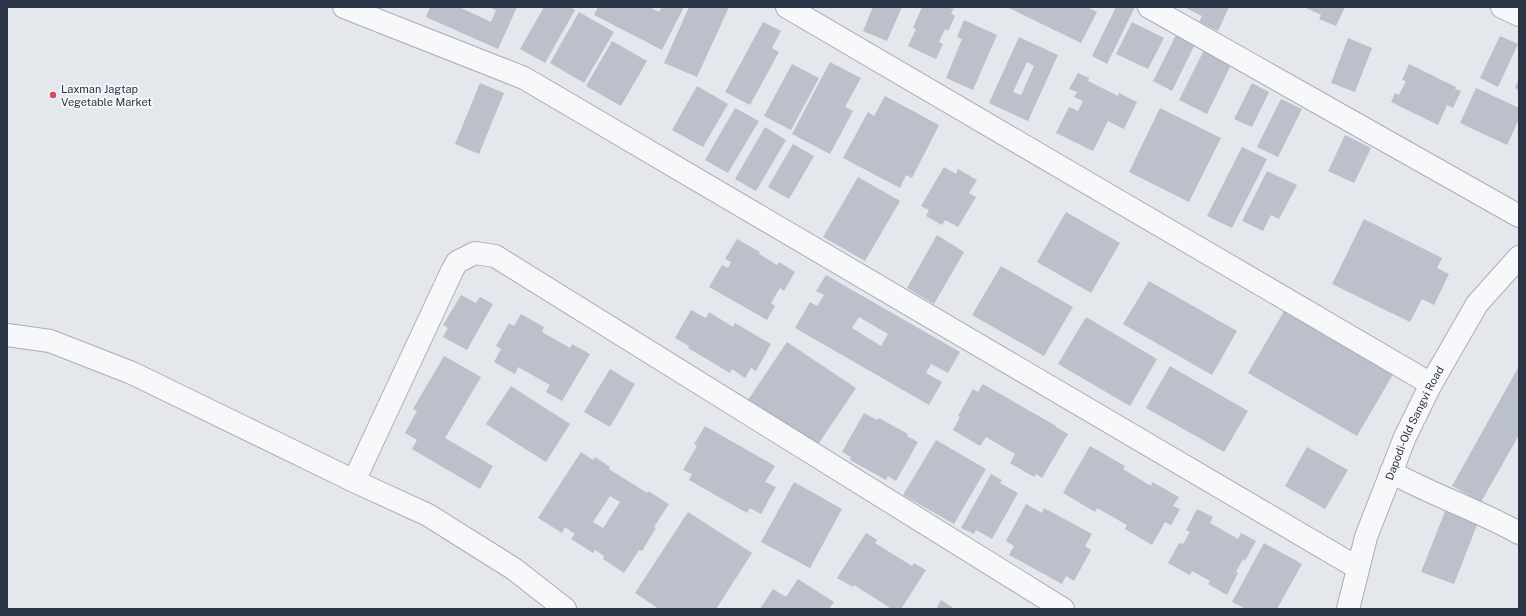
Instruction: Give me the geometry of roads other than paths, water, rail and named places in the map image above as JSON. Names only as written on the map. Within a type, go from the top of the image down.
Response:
[{"type":"street","points":[[344,7],[524,78],[1358,568]]},
{"type":"street","points":[[787,7],[1431,384]]},
{"type":"street","points":[[1148,7],[1519,216]]},
{"type":"street","points":[[1502,7],[1519,15]]},
{"type":"street","points":[[354,481],[457,262],[474,253],[495,256],[1063,609]]},
{"type":"street","name":"Dapodi-Old Sangvi Road","points":[[1348,609],[1366,537],[1405,437],[1431,384],[1477,304],[1519,257]]},
{"type":"street","points":[[7,335],[50,341],[132,372],[354,481],[428,515],[514,569],[565,609]]},
{"type":"street","points":[[1391,472],[1417,486],[1497,521],[1519,533]]},
{"type":"place","name":"Laxman Jagtap Vegetable Market","points":[[53,95]]}]
